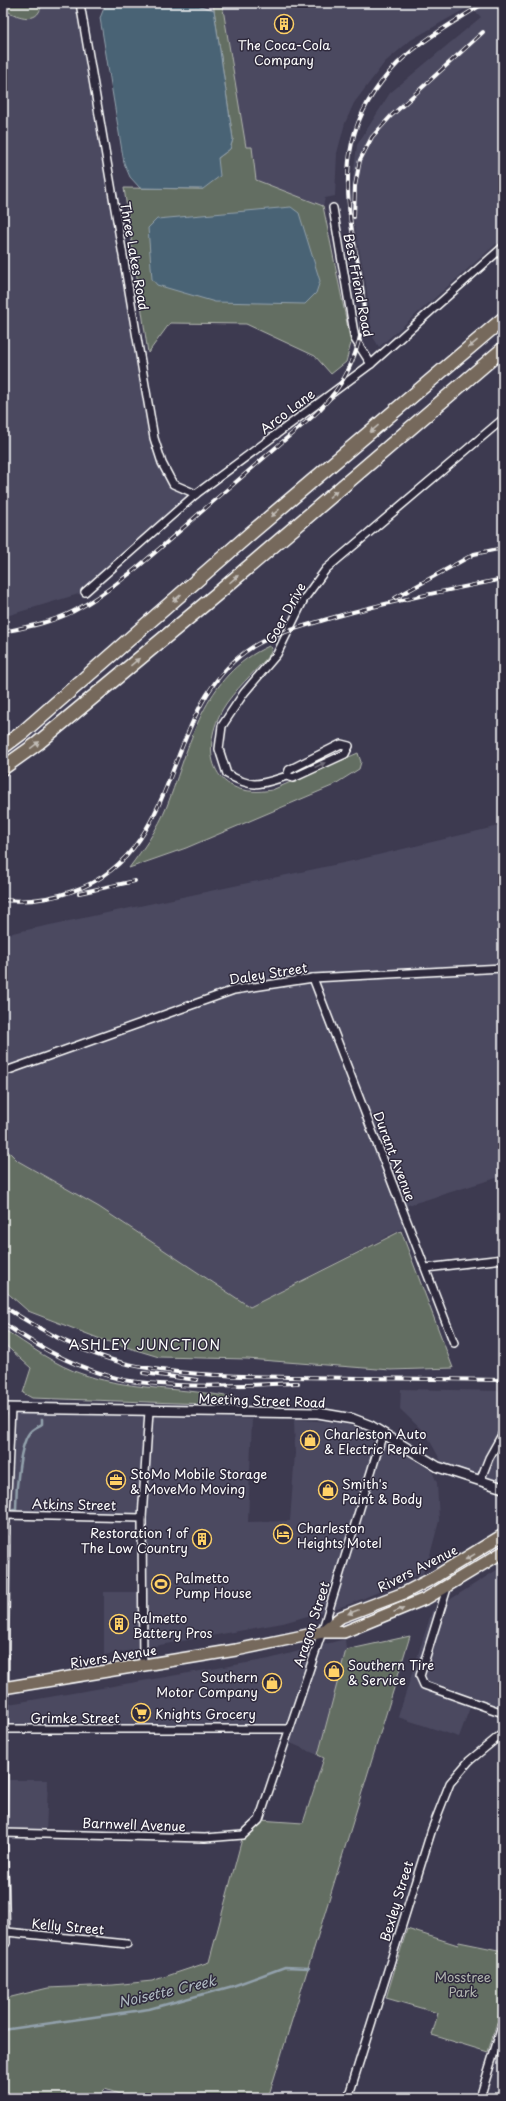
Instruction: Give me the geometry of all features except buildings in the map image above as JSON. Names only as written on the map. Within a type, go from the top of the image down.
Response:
[{"type":"highway","points":[[3,747],[23,732],[252,533],[503,319]]},
{"type":"highway","points":[[3,768],[38,743],[205,604],[503,349]]},
{"type":"highway","points":[[426,415],[503,357]]},
{"type":"main road","name":"Rivers Avenue","points":[[322,1632],[341,1617],[404,1593],[433,1578],[503,1535]]},
{"type":"main road","name":"Rivers Avenue","points":[[4,1688],[142,1666],[266,1644],[322,1632],[344,1632],[427,1598],[503,1552]]},
{"type":"street","name":"Three Lakes Road","points":[[80,3],[154,438],[162,464],[173,484],[196,494]]},
{"type":"street","name":"Best Friend Road","points":[[333,208],[355,339],[371,364]]},
{"type":"street","name":"Arco Lane","points":[[85,592],[196,494],[371,364],[503,247]]},
{"type":"street","name":"Goer Drive","points":[[287,776],[289,770],[341,744],[350,746],[345,754],[292,778],[287,776],[264,784],[244,784],[227,774],[219,749],[222,726],[244,693],[277,654],[304,599],[326,569],[503,419]]},
{"type":"street","name":"Daley Street","points":[[3,1072],[234,990],[313,978],[503,968]]},
{"type":"street","name":"Durant Avenue","points":[[313,978],[454,1343]]},
{"type":"street","points":[[426,1268],[503,1259]]},
{"type":"street","points":[[6,1943],[7,1932],[3,1833],[7,1408]]},
{"type":"street","name":"Meeting Street Road","points":[[7,1408],[318,1413],[353,1419],[383,1433],[438,1467],[503,1488]]},
{"type":"street","points":[[142,1666],[142,1518],[149,1411]]},
{"type":"street","name":"Aragon Street","points":[[259,1820],[322,1632],[383,1433]]},
{"type":"street","points":[[480,1480],[489,1458],[503,1433]]},
{"type":"street","name":"Atkins Street","points":[[6,1515],[142,1518]]},
{"type":"street","points":[[448,1585],[420,1676],[422,1682],[424,1686],[503,1713]]},
{"type":"street","name":"Grimke Street","points":[[4,1729],[289,1730]]},
{"type":"street","name":"Bexley Street","points":[[348,2098],[432,1829],[450,1783],[468,1760],[503,1733]]},
{"type":"street","name":"Barnwell Avenue","points":[[3,1833],[205,1838],[243,1835],[259,1820]]},
{"type":"street","name":"Kelly Street","points":[[7,1932],[127,1944]]},
{"type":"street","points":[[480,2098],[503,2023]]},
{"type":"shaded area","points":[[43,3],[80,3],[154,438],[173,484],[196,494],[85,592],[3,617],[3,9],[15,15],[39,12]]},
{"type":"shaded area","points":[[222,3],[503,3],[503,238],[379,347],[372,335],[366,284],[350,203],[357,145],[390,93],[481,17],[470,6],[411,40],[385,62],[354,103],[345,123],[337,153],[335,196],[325,198],[323,206],[256,180],[252,148],[246,148]]},
{"type":"shaded area","points":[[503,825],[503,1176],[402,1207],[409,1225],[250,1307],[99,1207],[18,1161],[3,1146],[3,935],[357,860]]},
{"type":"shaded area","points":[[401,1389],[503,1391],[503,1488],[446,1470],[426,1434],[400,1409]]},
{"type":"shaded area","points":[[149,1411],[149,1416],[252,1419],[248,1522],[290,1521],[295,1453],[294,1419],[341,1423],[362,1429],[432,1471],[437,1483],[439,1521],[430,1555],[423,1573],[350,1604],[283,1623],[104,1655],[104,1592],[142,1592],[142,1518],[6,1515],[3,1672],[3,1412]]},
{"type":"shaded area","points":[[503,1566],[503,1713],[472,1702],[459,1737],[398,1717],[432,1611]]},
{"type":"shaded area","points":[[345,1639],[346,1650],[318,1755],[286,1741],[289,1730],[5,1729],[4,1780],[48,1780],[46,1834],[3,1833],[3,1705],[269,1659]]},
{"type":"green space","points":[[3,3],[43,3],[36,16],[27,18],[3,9]]},
{"type":"green space","points":[[213,3],[222,3],[246,147],[252,147],[256,180],[323,206],[351,343],[346,362],[331,374],[315,356],[246,324],[170,323],[148,353],[124,188],[203,189],[218,158],[230,149],[233,139]]},
{"type":"green space","points":[[269,646],[272,648],[270,654],[238,688],[222,710],[215,727],[212,743],[212,758],[217,771],[225,781],[237,788],[253,791],[272,790],[358,753],[361,762],[359,769],[332,786],[186,848],[129,868],[159,823],[167,806],[192,736],[214,693],[228,675],[246,659]]},
{"type":"green space","points":[[3,1146],[18,1161],[99,1207],[250,1307],[401,1231],[453,1368],[391,1370],[247,1359],[159,1357],[103,1340],[28,1311],[3,1289]]},
{"type":"green space","points":[[3,1329],[42,1355],[85,1375],[122,1384],[197,1392],[235,1398],[235,1405],[32,1398],[23,1393],[31,1368],[3,1343]]},
{"type":"green space","points":[[410,1636],[268,2098],[131,2098],[105,2089],[96,2098],[3,2098],[3,1999],[48,1988],[113,1985],[152,1981],[209,1962],[243,1835],[259,1820],[303,1823],[324,1758],[318,1755],[346,1650]]},
{"type":"green space","name":"Mosstree Park","points":[[407,1929],[458,1945],[459,1942],[503,1951],[503,2002],[488,2052],[432,2035],[438,2013],[386,1998]]},
{"type":"water","points":[[106,3],[190,3],[214,10],[233,139],[230,149],[218,158],[220,176],[203,189],[140,188],[130,177],[124,163],[100,18]]},
{"type":"water","points":[[291,207],[299,213],[320,281],[316,293],[305,304],[215,302],[157,285],[152,279],[148,228],[157,219]]},
{"type":"waterway","points":[[13,1509],[16,1509],[19,1468],[24,1445],[31,1431],[42,1424],[42,1419]]},
{"type":"waterway","name":"Noisette Creek","points":[[3,2030],[149,2009],[233,1986],[285,1967],[309,1968]]},
{"type":"railway","points":[[3,632],[40,624],[66,615],[113,586],[151,556],[311,418],[330,398],[349,368],[362,330],[364,303],[363,290],[349,212],[348,188],[352,143],[358,122],[368,102],[381,83],[398,63],[429,38],[484,3]]},
{"type":"railway","points":[[354,217],[355,186],[360,160],[372,137],[391,116],[483,32]]},
{"type":"railway","points":[[395,598],[474,554],[503,548]]},
{"type":"railway","points":[[3,900],[21,901],[38,899],[73,891],[109,872],[135,846],[154,815],[198,710],[218,678],[245,652],[278,634],[337,616],[503,579]]},
{"type":"railway","points":[[79,893],[135,881]]},
{"type":"railway","points":[[3,1306],[46,1332],[91,1353],[123,1363],[165,1371],[249,1376],[503,1380]]},
{"type":"railway","points":[[3,1323],[60,1357],[108,1376],[124,1380],[191,1386],[237,1386],[298,1383]]},
{"type":"railway","points":[[143,1373],[197,1380]]},
{"type":"place","name":"The Coca-Cola Company","points":[[284,24]]},
{"type":"place","name":"Charleston Auto & Electric Repair","points":[[310,1440]]},
{"type":"place","name":"StoMo Mobile Storage & MoveMo Moving","points":[[116,1480]]},
{"type":"place","name":"Smith's Paint & Body","points":[[328,1490]]},
{"type":"place","name":"Charleston Heights Motel","points":[[283,1534]]},
{"type":"place","name":"Restoration 1 of The Low Country","points":[[202,1539]]},
{"type":"place","name":"Palmetto Pump House","points":[[161,1584]]},
{"type":"place","name":"Palmetto Battery Pros","points":[[119,1624]]},
{"type":"place","name":"Southern Tire & Service","points":[[334,1671]]},
{"type":"place","name":"Southern Motor Company","points":[[272,1683]]},
{"type":"place","name":"Knights Grocery","points":[[141,1713]]},
{"type":"district","name":"ASHLEY JUNCTION","points":[[145,1344]]}]
